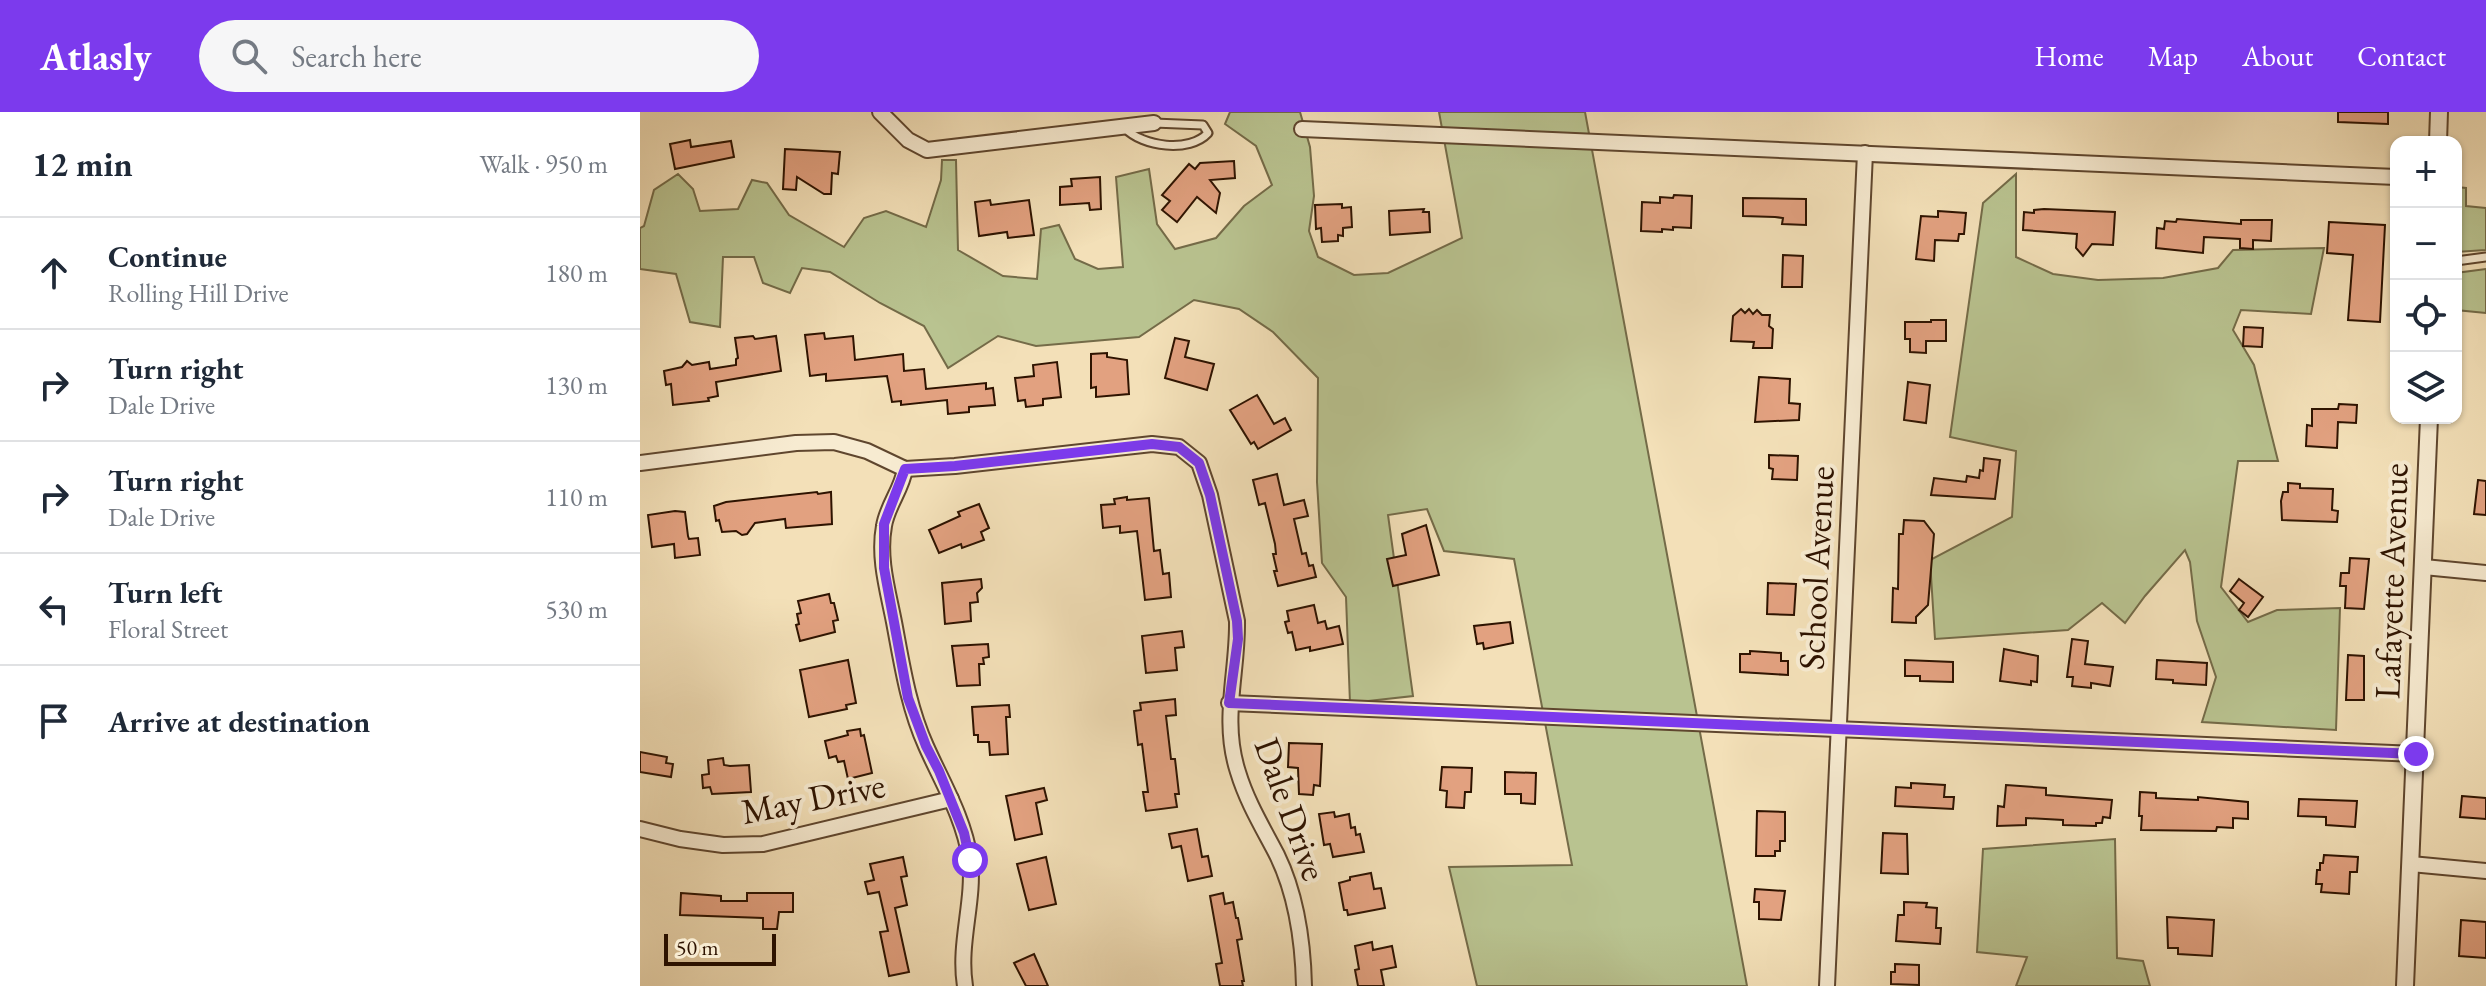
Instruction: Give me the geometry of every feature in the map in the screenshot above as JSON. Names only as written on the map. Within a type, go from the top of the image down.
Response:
[{"type":"street","points":[[880,112],[908,140],[927,150],[1154,123]]},
{"type":"street","points":[[2438,136],[2439,112]]},
{"type":"street","points":[[1302,129],[2390,177]]},
{"type":"street","name":"School Avenue","points":[[1827,986],[1865,153]]},
{"type":"street","name":"Lafayette Avenue","points":[[2405,986],[2429,424]]},
{"type":"street","name":"Dale Drive","points":[[640,463],[796,443],[834,442],[867,451],[905,469],[1152,444],[1170,444],[1192,455],[1199,463],[1210,495],[1237,621],[1238,639],[1229,703],[1237,771],[1254,813],[1278,858],[1293,898],[1302,943],[1304,986]]},
{"type":"street","points":[[905,469],[884,524],[884,568],[908,698],[951,799],[970,860],[970,894],[963,948],[965,986]]},
{"type":"street","points":[[2424,567],[2486,573]]},
{"type":"street","points":[[1229,703],[2416,754]]},
{"type":"street","name":"May Drive","points":[[640,829],[723,845],[763,844],[951,799]]},
{"type":"street","points":[[2411,864],[2486,871]]},
{"type":"lane","points":[[1124,127],[1132,136],[1149,143],[1182,145],[1201,141],[1208,133],[1203,125],[1154,123]]},
{"type":"lane","points":[[2462,260],[2486,257]]},
{"type":"green space","points":[[1230,112],[1300,112],[1310,147],[1314,196],[1309,231],[1318,257],[1354,275],[1388,273],[1462,238],[1439,112],[1585,112],[1747,986],[1477,986],[1449,867],[1572,865],[1514,559],[1444,551],[1427,509],[1388,515],[1413,696],[1350,703],[1346,597],[1322,563],[1317,482],[1318,378],[1273,332],[1239,309],[1194,300],[1139,337],[1036,346],[998,336],[948,368],[924,326],[830,272],[802,268],[790,293],[763,283],[754,257],[723,257],[720,327],[690,322],[676,274],[640,269],[640,228],[644,226],[654,190],[678,174],[693,189],[700,211],[738,209],[752,180],[767,183],[789,215],[844,247],[864,218],[886,211],[926,227],[941,180],[942,160],[956,160],[958,250],[1003,276],[1037,279],[1041,229],[1059,225],[1075,259],[1098,269],[1123,267],[1116,177],[1149,169],[1157,224],[1175,249],[1216,238],[1244,206],[1272,185],[1256,146],[1225,124]]},
{"type":"green space","points":[[2016,174],[2016,257],[2053,274],[2098,280],[2163,278],[2218,268],[2233,250],[2324,248],[2311,314],[2241,310],[2233,330],[2254,365],[2278,461],[2238,461],[2221,587],[2248,622],[2277,610],[2340,608],[2336,730],[2202,722],[2216,677],[2197,621],[2190,562],[2185,550],[2125,623],[2102,603],[2068,630],[1935,639],[1930,560],[2012,517],[2016,451],[1950,437],[1983,203]]},
{"type":"green space","points":[[2462,188],[2466,188],[2466,206],[2486,208],[2486,250],[2462,252]]},
{"type":"green space","points":[[2486,269],[2486,313],[2462,311],[2462,272]]},
{"type":"green space","points":[[2115,839],[2117,958],[2143,961],[2150,986],[2016,986],[2027,957],[1977,952],[1983,849]]},
{"type":"building","points":[[2338,112],[2388,112],[2388,124],[2338,122]]},
{"type":"building","points":[[690,140],[691,147],[731,141],[734,157],[675,169],[670,144]]},
{"type":"building","points":[[785,149],[840,152],[838,174],[832,173],[831,194],[824,194],[797,177],[796,190],[783,189]]},
{"type":"building","points":[[1234,161],[1235,178],[1210,180],[1220,193],[1216,213],[1197,197],[1177,222],[1162,210],[1170,201],[1162,195],[1189,164],[1195,169],[1200,163]]},
{"type":"building","points":[[1100,177],[1101,209],[1090,210],[1089,203],[1060,205],[1060,187],[1072,186],[1071,179]]},
{"type":"building","points":[[1674,195],[1692,196],[1691,228],[1641,231],[1642,202],[1660,203],[1660,197],[1673,198]]},
{"type":"building","points":[[1743,198],[1806,199],[1806,225],[1782,224],[1783,218],[1743,216]]},
{"type":"building","points":[[990,200],[991,205],[1029,200],[1034,235],[1008,238],[1007,232],[979,236],[975,202]]},
{"type":"building","points":[[1342,204],[1342,208],[1351,207],[1352,227],[1343,228],[1343,236],[1338,235],[1338,241],[1322,242],[1321,228],[1316,229],[1315,205]]},
{"type":"building","points":[[1424,209],[1423,212],[1429,212],[1430,232],[1390,235],[1389,211]]},
{"type":"building","points":[[2034,210],[2115,212],[2113,245],[2092,244],[2083,256],[2076,248],[2077,234],[2023,230],[2024,212],[2034,213]]},
{"type":"building","points":[[1938,211],[1966,213],[1964,234],[1959,234],[1958,241],[1935,240],[1934,261],[1916,259],[1921,216],[1938,217]]},
{"type":"building","points":[[2177,219],[2241,224],[2241,220],[2272,220],[2271,241],[2253,240],[2253,249],[2240,248],[2240,239],[2204,237],[2203,253],[2156,248],[2157,228],[2164,229],[2165,221],[2176,222]]},
{"type":"building","points":[[2329,222],[2385,225],[2380,322],[2348,320],[2353,255],[2327,253]]},
{"type":"building","points":[[1783,255],[1803,256],[1802,287],[1782,287]]},
{"type":"building","points":[[1741,309],[1745,313],[1749,309],[1753,314],[1757,310],[1762,315],[1770,315],[1772,348],[1753,348],[1754,342],[1731,341],[1733,316]]},
{"type":"building","points":[[1946,320],[1946,341],[1926,341],[1926,353],[1910,352],[1910,339],[1905,339],[1905,322]]},
{"type":"building","points":[[2244,327],[2263,328],[2262,347],[2243,346]]},
{"type":"building","points":[[824,333],[825,339],[853,336],[855,360],[903,354],[904,371],[924,369],[926,389],[986,383],[986,389],[993,388],[995,405],[969,407],[969,412],[948,414],[947,400],[901,405],[901,401],[892,402],[887,376],[826,381],[826,374],[810,376],[805,335]]},
{"type":"building","points":[[753,336],[755,339],[776,336],[781,371],[716,382],[718,396],[708,398],[709,401],[673,405],[671,384],[666,385],[664,371],[682,367],[687,361],[692,365],[709,362],[710,369],[736,365],[735,338]]},
{"type":"building","points":[[1175,338],[1189,341],[1185,357],[1214,364],[1207,390],[1165,378]]},
{"type":"building","points":[[1107,353],[1107,357],[1127,360],[1129,394],[1096,397],[1096,387],[1091,388],[1091,354]]},
{"type":"building","points":[[1057,362],[1061,397],[1043,399],[1043,405],[1026,407],[1025,400],[1018,401],[1015,378],[1034,376],[1033,365]]},
{"type":"building","points":[[1759,377],[1790,379],[1789,403],[1800,404],[1799,420],[1755,422]]},
{"type":"building","points":[[1908,382],[1930,385],[1926,423],[1904,420]]},
{"type":"building","points":[[1257,395],[1274,424],[1285,418],[1291,430],[1258,449],[1254,442],[1251,444],[1230,410]]},
{"type":"building","points":[[2339,404],[2357,405],[2356,423],[2338,422],[2337,448],[2306,446],[2307,425],[2312,426],[2312,409],[2338,409]]},
{"type":"building","points":[[1769,455],[1798,456],[1797,480],[1772,479]]},
{"type":"building","points":[[1984,458],[2000,460],[1995,499],[1931,495],[1934,478],[1966,482],[1967,476],[1979,478]]},
{"type":"building","points":[[1277,474],[1284,505],[1304,500],[1308,516],[1294,519],[1302,554],[1306,553],[1316,577],[1278,586],[1274,571],[1277,571],[1273,554],[1276,554],[1275,544],[1265,503],[1259,505],[1253,480]]},
{"type":"building","points":[[2478,480],[2486,481],[2486,515],[2474,514]]},
{"type":"building","points":[[2288,483],[2300,484],[2300,488],[2333,489],[2332,510],[2338,511],[2337,522],[2282,520],[2281,501],[2283,492],[2288,492]]},
{"type":"building","points":[[831,492],[832,524],[786,528],[785,519],[755,523],[747,534],[742,535],[736,531],[722,532],[719,520],[716,521],[714,506],[726,502]]},
{"type":"building","points":[[1127,497],[1127,500],[1149,498],[1154,551],[1160,550],[1163,574],[1169,573],[1171,597],[1145,600],[1137,531],[1120,533],[1120,526],[1103,528],[1101,505],[1115,504],[1114,499]]},
{"type":"building","points":[[979,504],[989,528],[981,532],[984,540],[962,548],[961,544],[939,553],[929,530],[960,516],[958,512]]},
{"type":"building","points":[[685,512],[689,539],[698,538],[700,555],[675,558],[674,544],[652,547],[648,515]]},
{"type":"building","points":[[1904,520],[1924,521],[1934,534],[1928,605],[1916,617],[1916,623],[1892,622],[1893,588],[1898,589],[1899,534],[1903,534]]},
{"type":"building","points":[[1426,525],[1439,575],[1393,586],[1387,559],[1406,555],[1402,534]]},
{"type":"building","points":[[2350,558],[2369,559],[2364,609],[2345,608],[2346,586],[2340,586],[2341,573],[2349,573]]},
{"type":"building","points":[[981,579],[978,602],[970,603],[971,621],[945,624],[942,583]]},
{"type":"building","points":[[2239,579],[2263,597],[2248,617],[2239,610],[2244,603],[2230,591]]},
{"type":"building","points":[[1768,583],[1796,584],[1794,615],[1767,614]]},
{"type":"building","points":[[829,594],[838,620],[833,621],[835,632],[800,641],[796,625],[799,624],[797,614],[801,613],[798,601]]},
{"type":"building","points":[[1314,605],[1318,623],[1325,621],[1327,629],[1339,626],[1343,644],[1310,651],[1310,647],[1296,650],[1292,632],[1288,633],[1285,622],[1289,621],[1287,611]]},
{"type":"building","points":[[1510,622],[1513,643],[1484,649],[1483,643],[1477,644],[1474,626]]},
{"type":"building","points":[[1182,631],[1184,647],[1175,648],[1177,670],[1146,673],[1142,636]]},
{"type":"building","points":[[2072,639],[2088,641],[2085,664],[2113,667],[2110,686],[2091,683],[2091,688],[2072,686],[2073,677],[2067,677]]},
{"type":"building","points":[[988,644],[989,657],[983,658],[984,664],[979,664],[980,685],[957,686],[952,646]]},
{"type":"building","points":[[2004,649],[2038,656],[2037,682],[2031,681],[2031,685],[2000,681]]},
{"type":"building","points":[[1750,651],[1781,653],[1781,661],[1788,661],[1788,675],[1740,672],[1740,654],[1750,654]]},
{"type":"building","points":[[2348,655],[2364,656],[2364,700],[2346,700]]},
{"type":"building","points":[[848,660],[856,703],[846,705],[847,709],[809,717],[800,670]]},
{"type":"building","points":[[1905,660],[1953,662],[1953,682],[1920,681],[1920,676],[1905,676]]},
{"type":"building","points":[[2157,660],[2207,663],[2206,685],[2156,679]]},
{"type":"building","points":[[1175,699],[1176,715],[1166,716],[1171,759],[1175,759],[1179,794],[1175,794],[1177,807],[1146,811],[1143,792],[1148,792],[1134,711],[1141,710],[1140,703]]},
{"type":"building","points":[[1009,705],[1010,717],[1006,717],[1008,754],[990,755],[989,742],[978,742],[978,735],[974,735],[972,707]]},
{"type":"building","points":[[860,729],[872,773],[848,779],[844,761],[838,762],[836,756],[829,758],[825,741]]},
{"type":"building","points":[[1289,743],[1322,744],[1320,786],[1314,785],[1313,795],[1299,794],[1298,768],[1288,767]]},
{"type":"building","points":[[640,752],[667,757],[666,763],[673,764],[671,777],[640,772]]},
{"type":"building","points":[[723,758],[724,765],[749,765],[751,792],[712,794],[710,787],[703,788],[702,775],[709,774],[708,760]]},
{"type":"building","points":[[1442,767],[1472,768],[1471,792],[1465,792],[1464,808],[1446,807],[1447,791],[1440,790]]},
{"type":"building","points":[[1505,772],[1536,773],[1535,804],[1521,803],[1521,794],[1505,794]]},
{"type":"building","points":[[1911,783],[1945,785],[1944,797],[1954,797],[1953,809],[1895,806],[1896,787],[1911,788]]},
{"type":"building","points":[[2006,785],[2046,788],[2046,795],[2112,800],[2110,818],[2103,817],[2102,823],[2096,823],[2096,826],[2063,825],[2063,820],[2026,818],[2026,825],[1997,826],[1998,806],[2004,807]]},
{"type":"building","points":[[1044,788],[1047,800],[1036,803],[1042,834],[1015,840],[1006,796]]},
{"type":"building","points":[[2140,792],[2156,793],[2156,798],[2198,800],[2198,797],[2248,802],[2248,819],[2233,818],[2233,828],[2217,827],[2216,831],[2141,830]]},
{"type":"building","points":[[2462,796],[2486,798],[2486,819],[2460,817]]},
{"type":"building","points":[[2299,799],[2357,801],[2355,827],[2326,825],[2326,817],[2298,816]]},
{"type":"building","points":[[1757,811],[1785,812],[1785,841],[1780,841],[1780,851],[1775,851],[1775,856],[1756,856]]},
{"type":"building","points":[[1334,812],[1335,817],[1349,814],[1351,828],[1355,827],[1356,835],[1360,834],[1364,852],[1333,857],[1330,844],[1324,845],[1319,814]]},
{"type":"building","points":[[1197,829],[1202,857],[1208,856],[1212,876],[1188,881],[1181,846],[1172,848],[1169,834]]},
{"type":"building","points":[[1883,833],[1907,834],[1908,874],[1881,873]]},
{"type":"building","points":[[2324,855],[2358,857],[2357,872],[2350,872],[2349,894],[2321,892],[2322,884],[2316,884],[2317,870],[2320,870]]},
{"type":"building","points":[[903,857],[907,876],[901,877],[907,905],[895,908],[909,972],[889,976],[880,932],[888,931],[879,892],[868,894],[865,882],[874,880],[870,864]]},
{"type":"building","points":[[1046,857],[1056,904],[1029,910],[1017,864]]},
{"type":"building","points":[[1371,873],[1374,889],[1381,888],[1385,908],[1348,915],[1344,910],[1339,883],[1350,880],[1350,877]]},
{"type":"building","points":[[1755,889],[1785,891],[1781,920],[1759,919],[1759,902],[1754,902]]},
{"type":"building","points":[[681,893],[721,896],[721,901],[747,901],[747,893],[793,893],[793,912],[779,912],[777,929],[763,929],[763,918],[680,915]]},
{"type":"building","points":[[1223,893],[1225,904],[1233,902],[1238,918],[1242,939],[1237,940],[1243,986],[1220,986],[1216,964],[1222,963],[1210,896]]},
{"type":"building","points":[[1904,902],[1927,903],[1926,907],[1937,908],[1936,928],[1941,928],[1940,944],[1896,941],[1898,915],[1904,915]]},
{"type":"building","points":[[2167,917],[2214,920],[2212,956],[2178,954],[2178,948],[2168,948]]},
{"type":"building","points":[[2461,920],[2486,922],[2486,958],[2459,956]]},
{"type":"building","points":[[1372,942],[1373,950],[1392,946],[1396,967],[1381,970],[1384,986],[1358,986],[1355,946]]},
{"type":"building","points":[[1034,954],[1048,986],[1026,986],[1014,963]]},
{"type":"building","points":[[1895,964],[1919,965],[1919,985],[1891,984]]},
{"type":"route","points":[[970,860],[964,833],[908,698],[884,568],[884,524],[905,469],[1018,460],[1152,444],[1170,444],[1192,455],[1199,463],[1210,495],[1237,621],[1238,639],[1229,703],[2416,754]]}]
